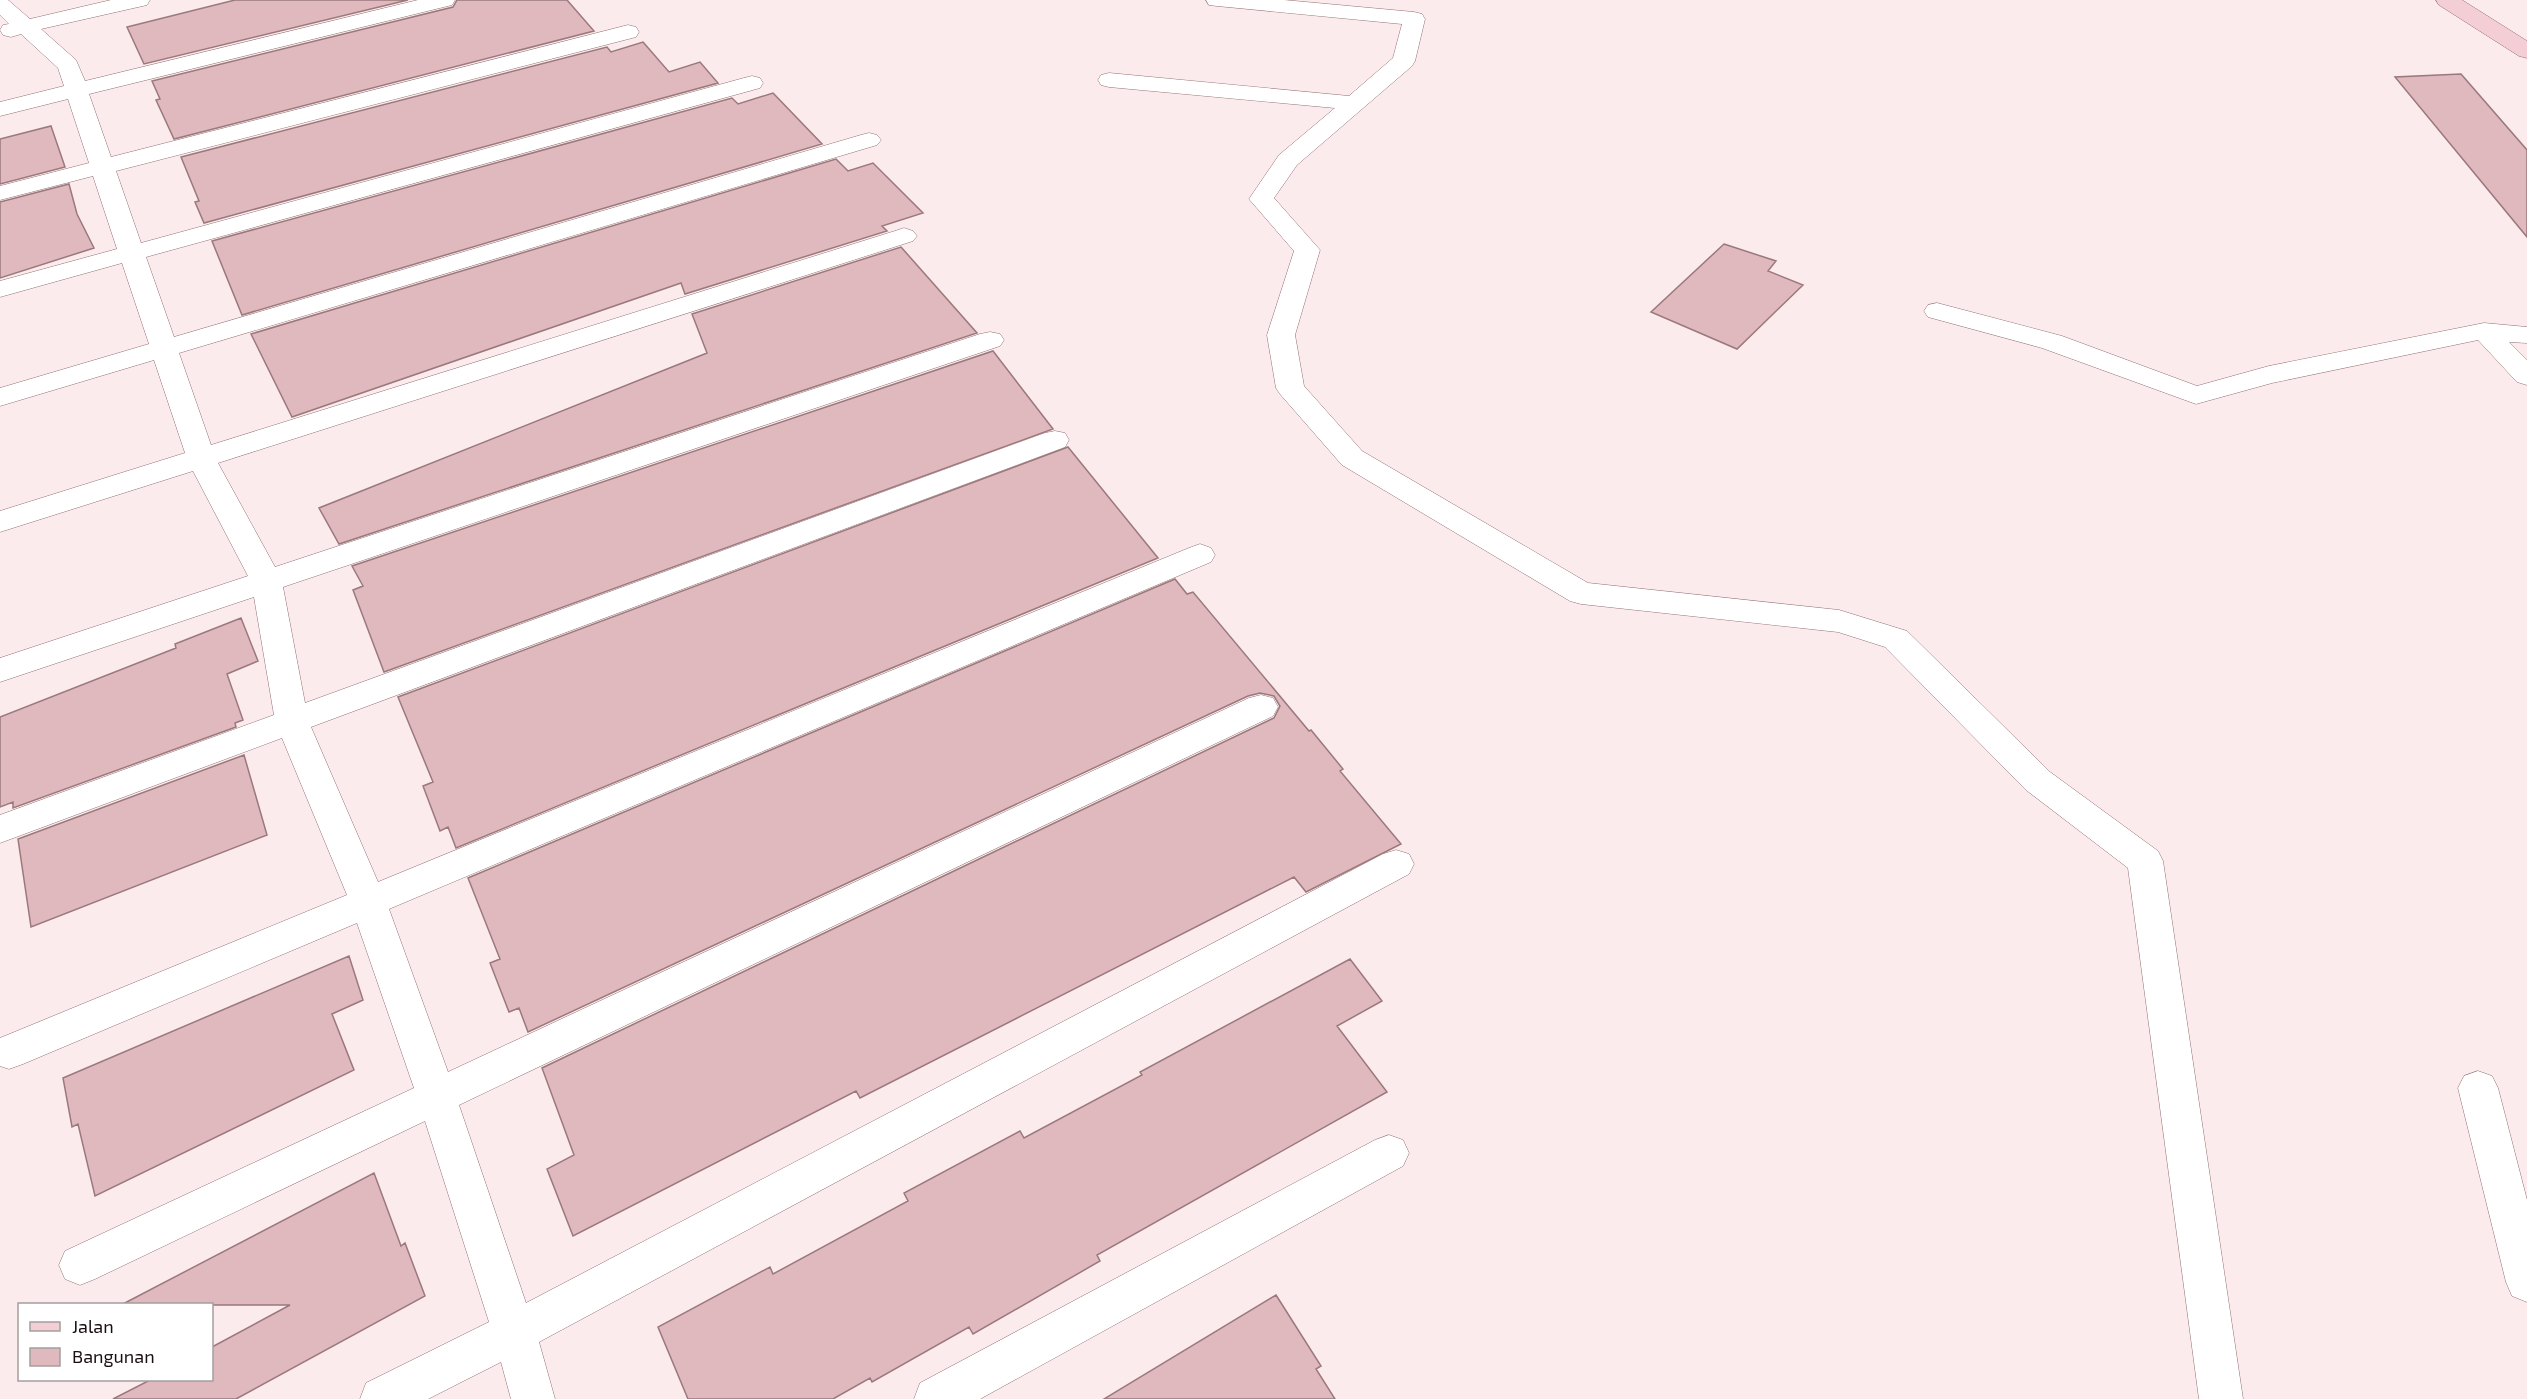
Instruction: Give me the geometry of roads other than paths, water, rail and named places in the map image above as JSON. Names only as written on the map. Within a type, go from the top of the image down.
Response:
[{"type":"street","points":[[13,30],[139,0]]},
{"type":"street","points":[[0,109],[444,0]]},
{"type":"street","points":[[1217,0],[1414,19],[1404,61],[1288,160],[1261,199],[1307,250],[1281,335],[1290,388],[1352,458],[1581,593],[1839,621],[1896,639],[2038,781],[2145,861],[2221,1399]]},
{"type":"street","points":[[2447,0],[2527,51]]},
{"type":"street","points":[[0,4],[13,30],[68,65],[201,458],[267,582],[292,722],[368,901],[437,1097],[514,1332],[533,1399]]},
{"type":"street","points":[[0,193],[628,32]]},
{"type":"street","points":[[1109,80],[1354,104]]},
{"type":"street","points":[[0,290],[752,83]]},
{"type":"street","points":[[0,397],[869,140]]},
{"type":"street","points":[[0,522],[904,236]]},
{"type":"street","points":[[1937,311],[2052,342],[2196,395],[2269,375],[2484,331],[2527,335]]},
{"type":"street","points":[[2484,331],[2527,376]]},
{"type":"street","points":[[0,670],[990,340]]},
{"type":"street","points":[[0,829],[1055,440]]},
{"type":"street","points":[[9,1052],[1200,555]]},
{"type":"street","points":[[80,1265],[1261,707]]},
{"type":"street","points":[[382,1399],[514,1332],[1396,864]]},
{"type":"street","points":[[2478,1088],[2527,1282]]},
{"type":"street","points":[[936,1399],[1389,1153]]}]
